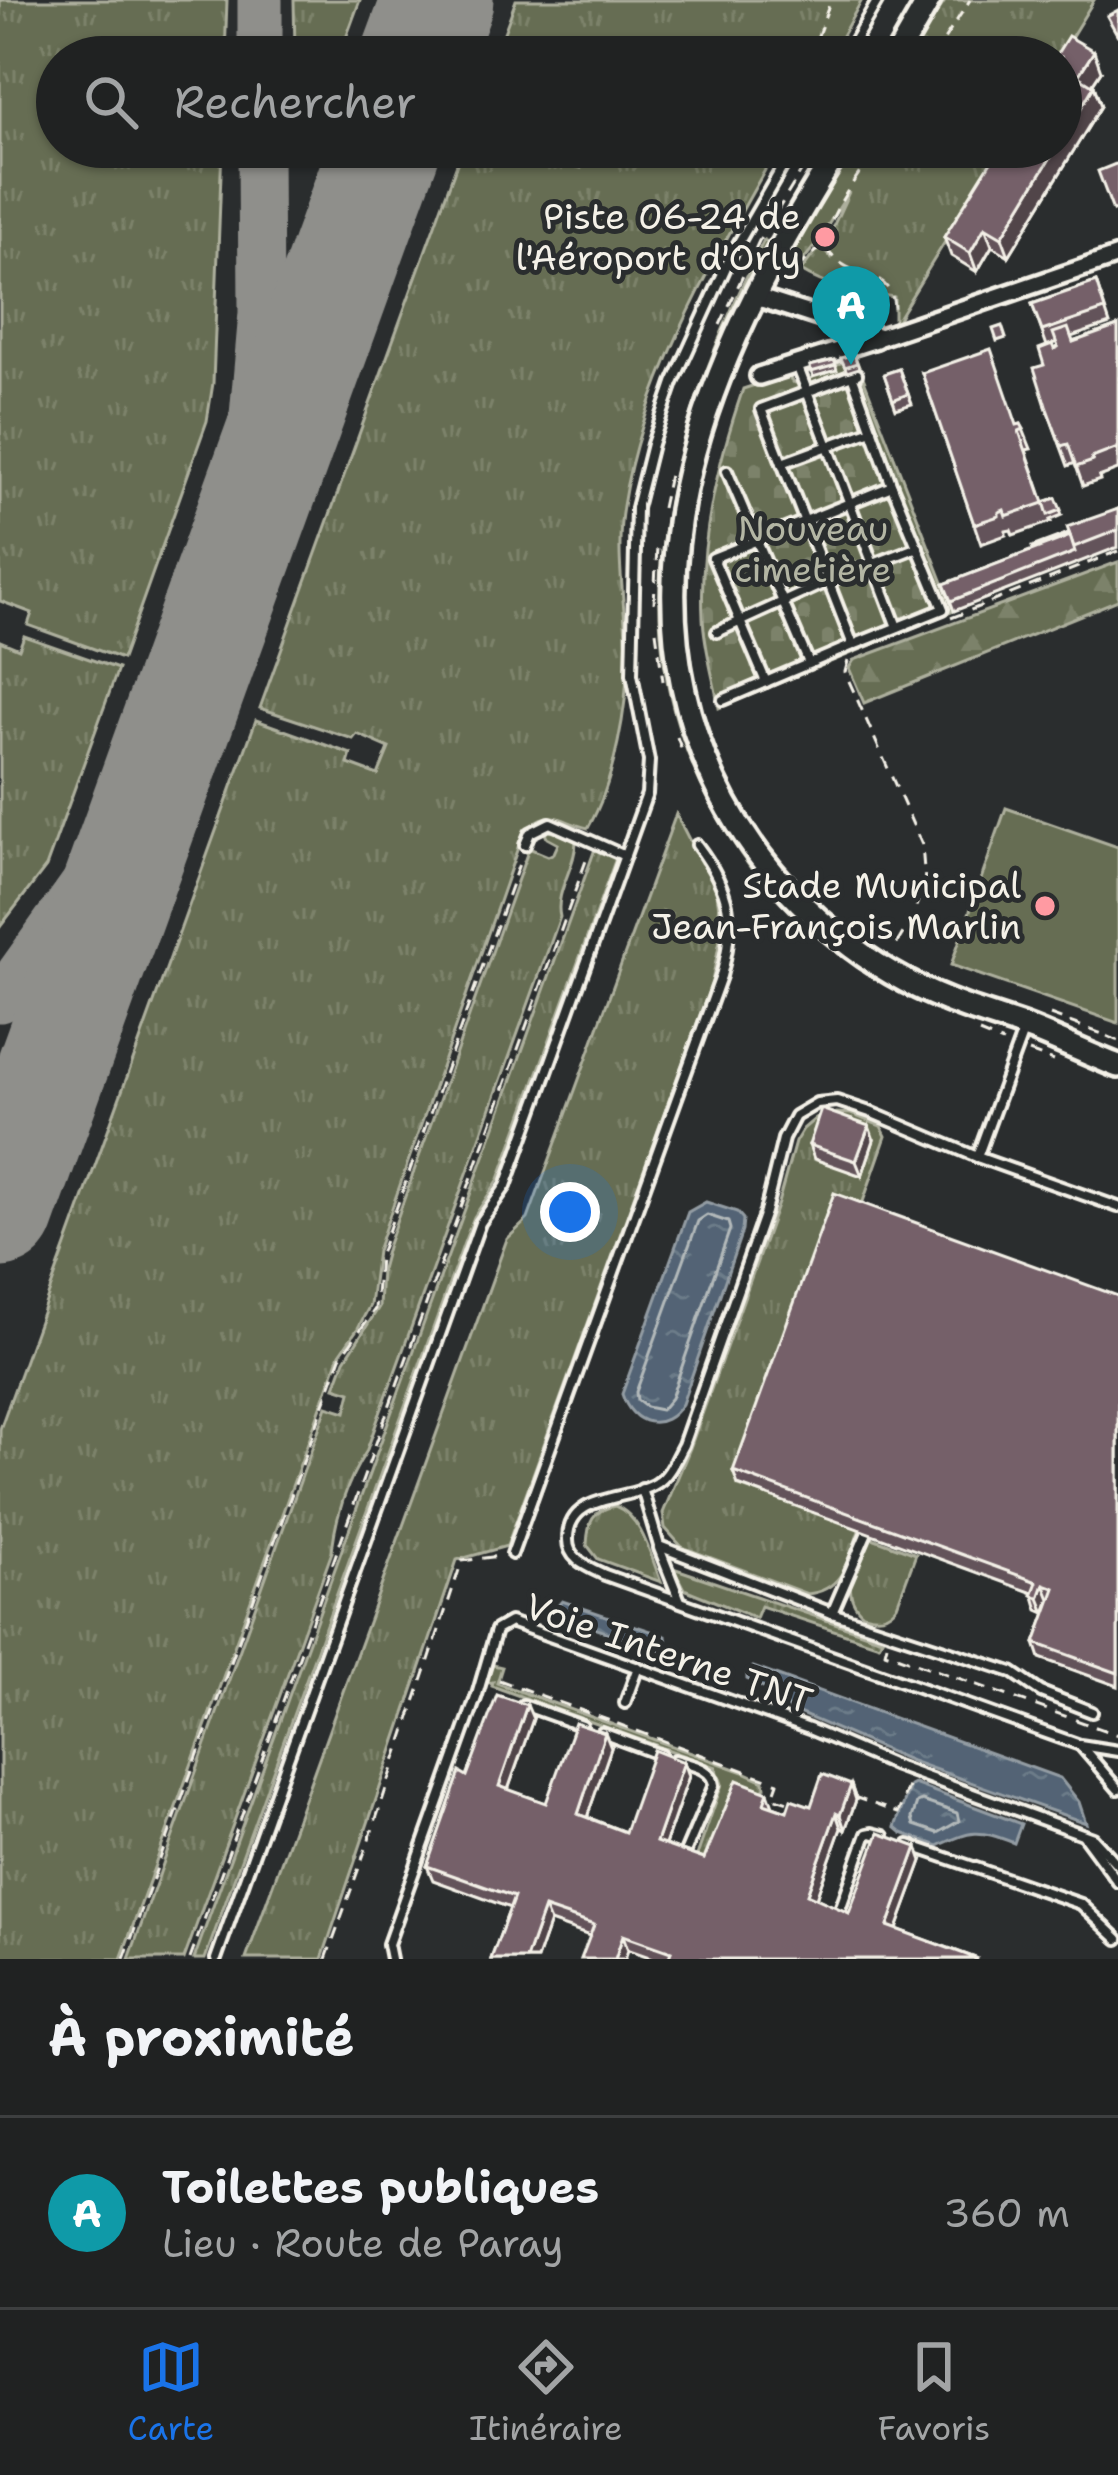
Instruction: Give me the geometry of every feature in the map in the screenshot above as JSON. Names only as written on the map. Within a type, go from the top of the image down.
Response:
[{"type":"main road","points":[[910,36],[928,0]]},
{"type":"main road","points":[[910,36],[939,0]]},
{"type":"main road","points":[[827,168],[753,296],[688,474],[675,538],[673,600],[681,682],[698,740],[731,813],[757,853],[802,905],[852,947],[959,1005],[1118,1066]]},
{"type":"street","points":[[759,376],[1118,256]]},
{"type":"street","points":[[753,296],[880,338]]},
{"type":"lane","points":[[857,36],[878,0]]},
{"type":"lane","points":[[216,1959],[480,1222],[506,1186],[647,794],[649,761],[632,674],[636,508],[673,383],[721,277],[782,168]]},
{"type":"lane","points":[[796,364],[897,627]]},
{"type":"lane","points":[[723,700],[943,609],[892,486],[855,374],[761,409],[854,645]]},
{"type":"lane","points":[[782,463],[872,430]]},
{"type":"lane","points":[[727,471],[809,663]]},
{"type":"lane","points":[[766,682],[713,558],[892,486]]},
{"type":"lane","points":[[717,632],[918,547]]},
{"type":"lane","points":[[525,845],[530,833],[550,823],[625,856]]},
{"type":"lane","points":[[512,1554],[730,943],[729,911],[718,873],[697,844]]},
{"type":"lane","points":[[976,1156],[1024,1027]]},
{"type":"lane","points":[[1118,1207],[870,1112],[837,1101],[817,1102],[795,1116],[783,1139],[765,1213],[683,1445],[667,1474],[657,1484],[585,1507],[568,1531],[571,1554],[590,1568],[1080,1745],[1118,1751]]},
{"type":"lane","points":[[642,1490],[680,1601]]},
{"type":"lane","points":[[832,1613],[867,1532]]},
{"type":"lane","points":[[658,1546],[832,1613],[1012,1672],[1041,1692],[1092,1712]]},
{"type":"lane","name":"Voie Interne TNT","points":[[391,1959],[388,1943],[496,1630],[510,1622],[809,1729],[1083,1835]]},
{"type":"lane","points":[[625,1703],[638,1667]]},
{"type":"lane","points":[[477,1695],[488,1693]]},
{"type":"lane","points":[[509,1700],[711,1774],[714,1785],[686,1853]]},
{"type":"lane","points":[[1080,1745],[1118,1790]]},
{"type":"lane","points":[[838,1915],[867,1834],[872,1833],[1081,1904],[1118,1939]]},
{"type":"lane","points":[[1083,1835],[1100,1844],[1118,1865]]},
{"type":"lane","points":[[1083,1835],[1118,1882]]},
{"type":"path","points":[[818,36],[831,0]]},
{"type":"path","points":[[947,36],[970,0]]},
{"type":"path","points":[[864,168],[839,207],[825,246],[837,263],[889,286],[895,297],[894,325]]},
{"type":"path","points":[[797,268],[825,246]]},
{"type":"path","points":[[940,622],[1118,551]]},
{"type":"path","points":[[850,658],[845,672],[922,845],[925,882],[911,920],[882,967]]},
{"type":"path","points":[[190,1959],[593,841]]},
{"type":"path","points":[[124,1959],[341,1357],[375,1309],[379,1257],[525,845]]},
{"type":"path","points":[[1102,1043],[1105,1035],[1118,1040]]},
{"type":"path","points":[[326,1959],[463,1561],[512,1554]]},
{"type":"path","points":[[891,1632],[885,1652],[1118,1736]]},
{"type":"path","points":[[499,1681],[758,1772],[778,1783],[773,1797],[794,1802]]},
{"type":"path","points":[[841,1793],[898,1814],[914,1772]]},
{"type":"green space","points":[[0,0],[227,0],[226,36],[36,36],[36,168],[221,168],[213,383],[207,421],[122,659],[28,625],[32,613],[0,601]]},
{"type":"green space","points":[[294,0],[360,0],[347,36],[295,36]]},
{"type":"green space","points":[[516,0],[862,0],[842,36],[503,36]]},
{"type":"green space","points":[[946,0],[1094,0],[1072,36],[921,36]]},
{"type":"green space","points":[[455,168],[766,168],[685,320],[633,459],[620,542],[625,695],[605,789],[588,828],[548,817],[523,833],[377,1251],[370,1305],[340,1354],[121,1959],[0,1959],[0,1429],[256,720],[351,754],[348,764],[378,775],[389,748],[357,734],[353,739],[260,708]]},
{"type":"green space","points":[[839,168],[990,168],[894,325],[894,297],[834,286],[801,271],[815,252],[823,249],[830,256],[827,240],[849,192],[823,233],[822,245],[813,248],[797,268],[790,247]]},
{"type":"green space","points":[[764,240],[769,243],[710,376],[687,445],[664,588],[667,659],[683,729],[712,798],[768,882],[765,887],[712,807],[679,728],[662,648],[661,568],[672,487],[694,405]]},
{"type":"green space","name":"Nouveau cimetière","points":[[856,359],[954,611],[719,708],[704,628],[704,559],[718,473],[743,389],[788,374],[799,384],[813,377],[811,371]]},
{"type":"green space","points":[[1118,562],[1118,600],[864,703],[849,668],[854,660]]},
{"type":"green space","points":[[24,636],[118,669],[46,867],[0,927],[0,641],[19,649]]},
{"type":"green space","name":"Stade Municipal Jean-François Marlin","points":[[1006,808],[1118,847],[1118,1023],[951,965]]},
{"type":"green space","points":[[676,814],[715,880],[722,929],[712,982],[507,1546],[457,1560],[322,1959],[246,1959],[507,1239],[528,1219]]},
{"type":"green space","points":[[547,831],[564,833],[576,841],[560,898],[560,917],[366,1452],[343,1500],[332,1552],[184,1959],[129,1959],[327,1406],[346,1412],[351,1392],[335,1387],[345,1360],[379,1307],[387,1247],[529,848],[548,856],[558,844],[547,838]]},
{"type":"green space","points":[[595,849],[616,858],[499,1179],[465,1240],[205,1959],[194,1959]]},
{"type":"green space","points":[[837,1113],[881,1126],[886,1136],[859,1213],[739,1486],[860,1528],[837,1580],[807,1594],[682,1547],[665,1528],[663,1513],[778,1203],[795,1142],[816,1118]]},
{"type":"green space","points":[[615,1506],[639,1528],[661,1582],[598,1559],[587,1545],[593,1519]]},
{"type":"green space","points":[[867,1536],[916,1554],[897,1605],[882,1616],[863,1614],[851,1596],[852,1577]]},
{"type":"green space","points":[[673,1568],[882,1639],[879,1645],[761,1606],[756,1618],[684,1589]]},
{"type":"green space","points":[[493,1665],[502,1667],[497,1683],[744,1772],[764,1781],[765,1787],[715,1860],[693,1867],[722,1784],[716,1767],[492,1686],[487,1676]]},
{"type":"water","points":[[706,1202],[737,1212],[743,1219],[742,1231],[682,1404],[666,1419],[649,1422],[633,1413],[622,1394],[688,1212]]},
{"type":"water","points":[[562,1601],[666,1636],[667,1647],[660,1651],[560,1616],[554,1610]]},
{"type":"water","points":[[753,1667],[1060,1778],[1079,1802],[1086,1823],[911,1761],[789,1709],[776,1695],[747,1679]]},
{"type":"water","points":[[914,1784],[1021,1824],[1014,1843],[975,1833],[938,1846],[902,1833],[895,1827]]},
{"type":"building","points":[[1118,10],[1118,36],[1107,16]]},
{"type":"building","points":[[1082,44],[1094,51],[1082,70]]},
{"type":"building","points":[[1082,78],[1094,86],[1082,106]]},
{"type":"building","points":[[1118,163],[1118,209],[1113,211],[1098,171]]},
{"type":"building","points":[[987,168],[1044,168],[1002,237],[985,227],[970,253],[944,237]]},
{"type":"building","points":[[1096,282],[1105,310],[1042,331],[1032,304]]},
{"type":"building","points":[[1002,326],[1006,338],[997,341],[993,329]]},
{"type":"building","points":[[1118,326],[1118,448],[1076,467],[1068,444],[1061,446],[1034,368],[1044,365],[1039,349],[1052,344],[1058,347],[1053,333],[1068,328],[1073,342]]},
{"type":"building","points":[[991,349],[1017,425],[1024,429],[1019,431],[1044,503],[1006,516],[1004,510],[974,524],[922,373]]},
{"type":"building","points":[[854,354],[857,363],[845,367],[841,358]]},
{"type":"building","points":[[834,360],[836,365],[811,372],[810,366]]},
{"type":"building","points":[[899,369],[908,394],[893,400],[884,374]]},
{"type":"building","points":[[1056,498],[1061,510],[1048,515],[1044,502]]},
{"type":"building","points":[[1118,509],[1118,530],[1074,547],[1067,527]]},
{"type":"building","points":[[1070,536],[1033,550],[1032,547]]},
{"type":"building","points":[[1070,536],[1075,552],[951,601],[944,584]]},
{"type":"building","points":[[821,1109],[869,1126],[856,1161],[809,1145]]},
{"type":"building","points":[[834,1193],[1118,1296],[1118,1673],[1035,1643],[1055,1588],[1044,1584],[1039,1598],[1032,1595],[1037,1582],[733,1471]]},
{"type":"building","points":[[497,1695],[527,1705],[499,1786],[546,1803],[575,1723],[605,1733],[578,1814],[625,1832],[654,1750],[684,1762],[656,1842],[704,1859],[737,1780],[768,1792],[764,1803],[787,1811],[791,1799],[811,1806],[822,1774],[851,1785],[807,1894],[849,1913],[879,1833],[917,1847],[888,1926],[978,1959],[668,1959],[671,1952],[623,1935],[615,1959],[581,1959],[594,1925],[544,1908],[526,1959],[491,1959],[514,1897],[427,1866],[460,1772],[467,1776]]},
{"type":"taxiway","points":[[260,0],[260,36]]},
{"type":"taxiway","points":[[0,1000],[90,874],[191,683],[232,531],[251,427],[261,313],[260,168]]},
{"type":"runway","points":[[425,36],[438,0]]},
{"type":"runway","points":[[0,1212],[377,168]]},
{"type":"place","name":"Piste 06-24 de l'Aéroport d'Orly","points":[[825,237]]},
{"type":"place","name":"Toilettes publiques","points":[[851,365]]},
{"type":"place","name":"Stade Municipal Jean-François Marlin","points":[[1045,906]]}]
